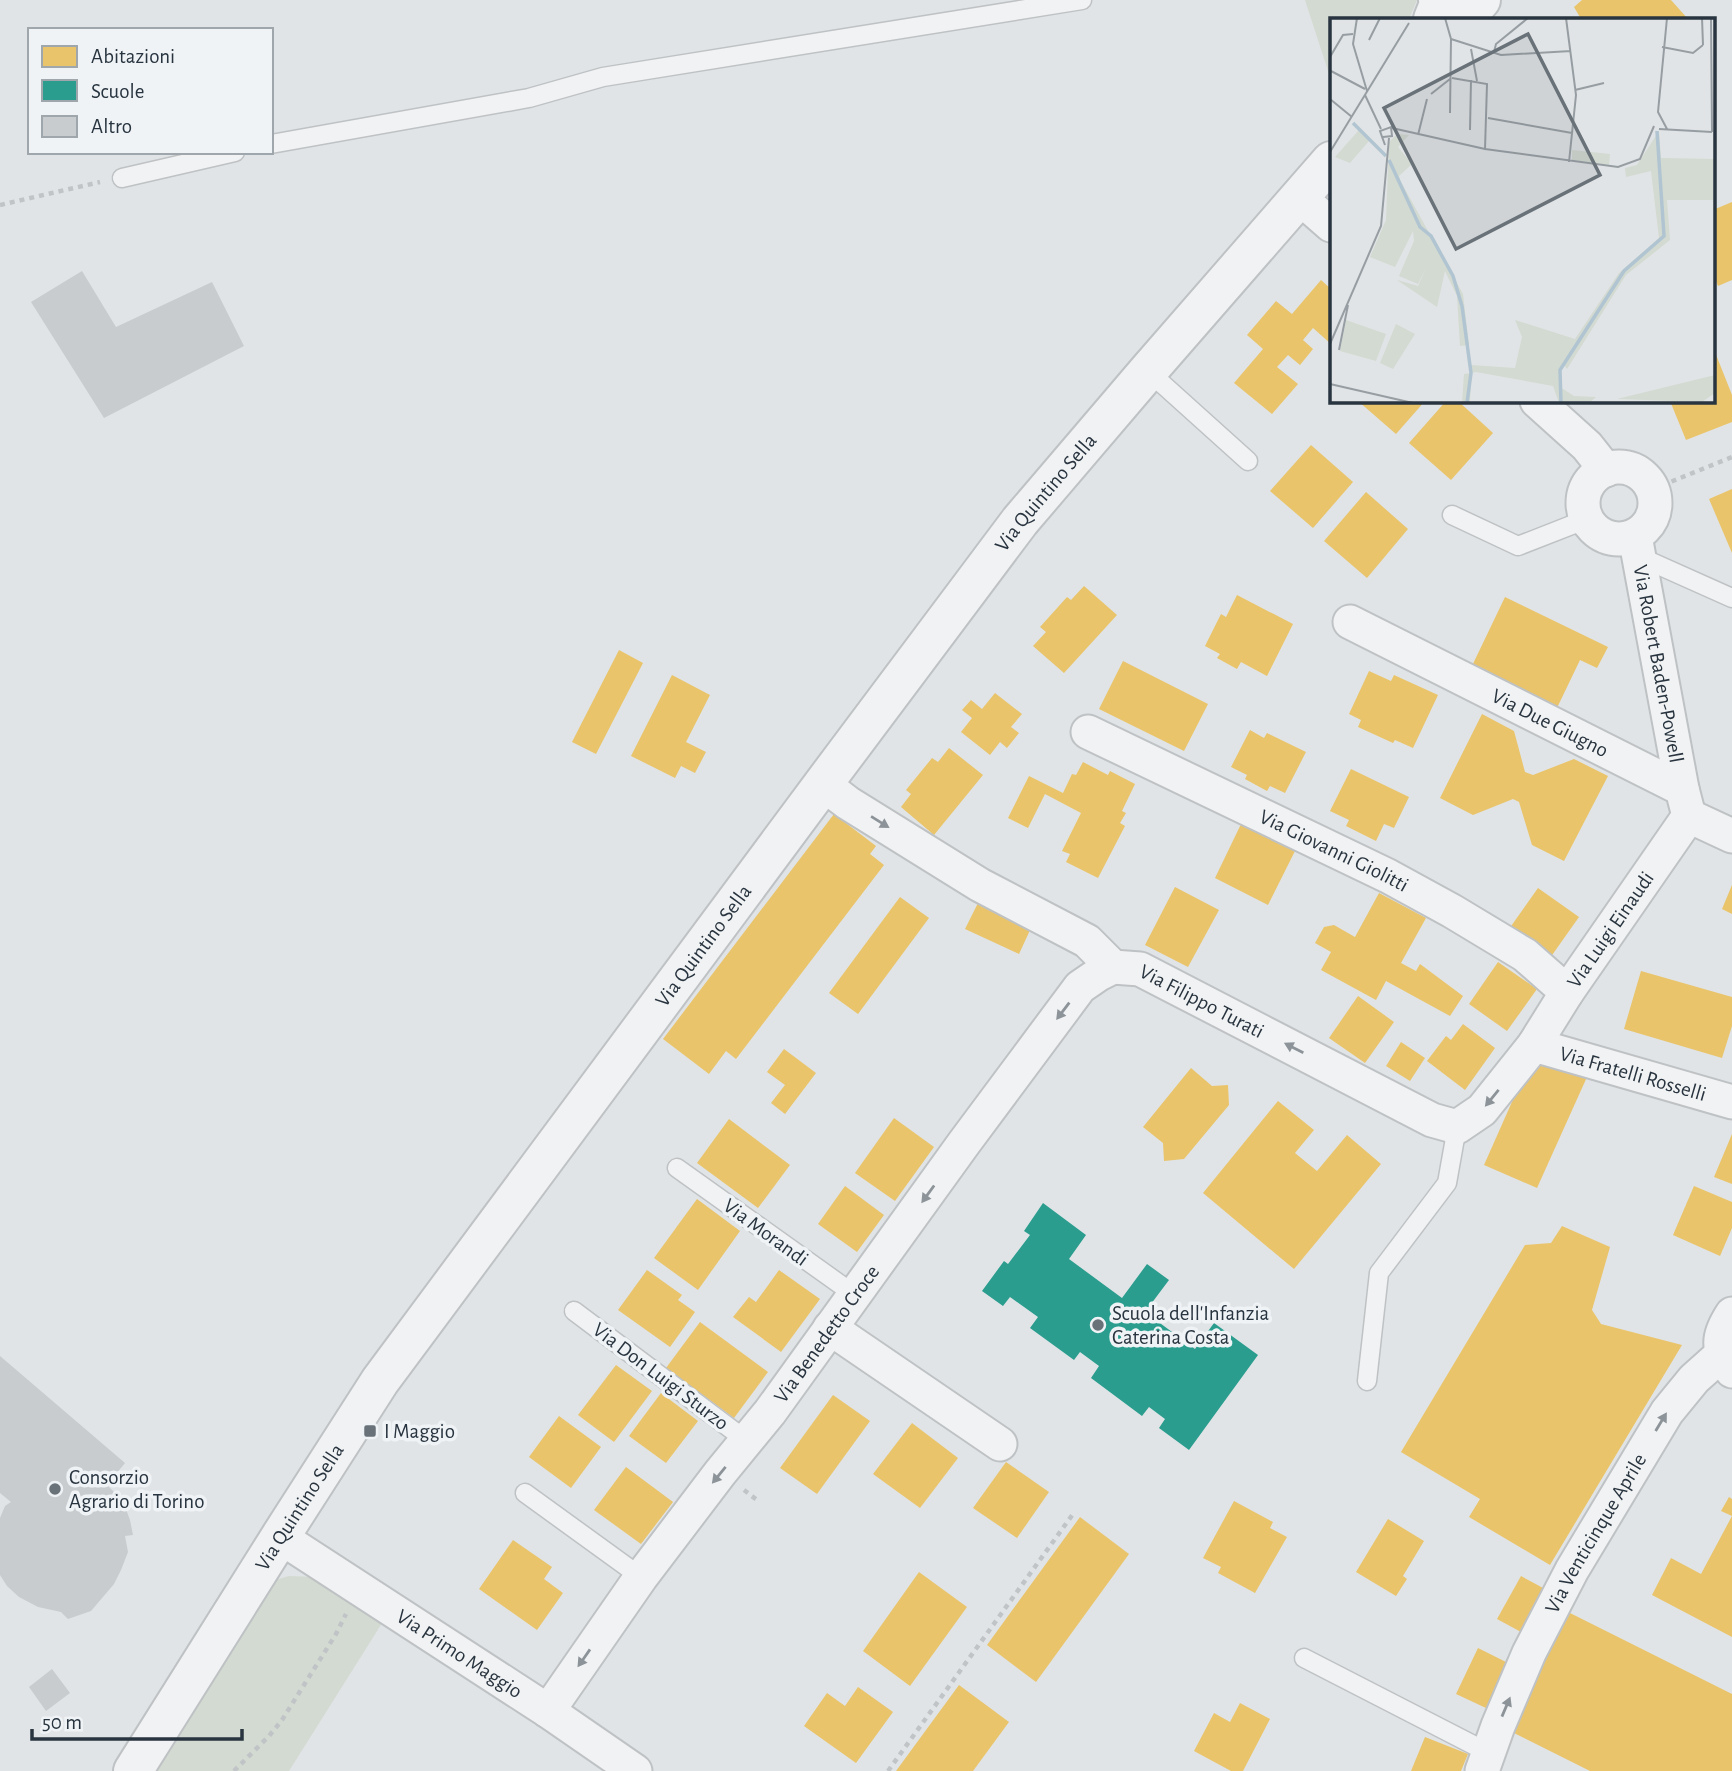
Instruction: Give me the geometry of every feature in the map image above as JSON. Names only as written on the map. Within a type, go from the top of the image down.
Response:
[{"type":"street","points":[[1433,18],[1438,0]]},
{"type":"street","points":[[1465,18],[1480,0]]},
{"type":"street","name":"Via Quintino Sella","points":[[133,1771],[380,1381],[823,784],[1020,520],[1330,162]]},
{"type":"street","points":[[1299,197],[1330,224]]},
{"type":"street","points":[[1537,402],[1587,446],[1606,470]]},
{"type":"street","points":[[1587,519],[1584,495],[1589,483],[1606,470],[1622,467],[1634,470],[1644,477],[1653,489]]},
{"type":"street","name":"Via Robert Baden-Powell","points":[[1653,489],[1655,510],[1637,546],[1686,802]]},
{"type":"street","name":"Via Robert Baden-Powell","points":[[1587,519],[1593,529],[1602,536],[1624,539],[1637,546]]},
{"type":"street","name":"Via Due Giugno","points":[[1350,622],[1686,802],[1732,836]]},
{"type":"street","name":"Via Giovanni Giolitti","points":[[1088,732],[1388,876],[1525,955],[1567,992]]},
{"type":"street","name":"Via Filippo Turati","points":[[823,784],[848,803],[980,885],[1087,941],[1113,967],[1140,969],[1432,1120],[1457,1127]]},
{"type":"street","name":"Via Luigi Einaudi","points":[[1534,1045],[1686,802]]},
{"type":"street","name":"Via Benedetto Croce","points":[[548,1711],[641,1577],[855,1296],[1080,987],[1113,967]]},
{"type":"street","points":[[1457,1127],[1482,1110],[1534,1045]]},
{"type":"street","name":"Via Fratelli Rosselli","points":[[1534,1045],[1732,1102]]},
{"type":"street","name":"Via Venticinque Aprile","points":[[1485,1762],[1529,1653],[1572,1570],[1667,1412],[1694,1379],[1727,1363],[1720,1334],[1732,1314]]},
{"type":"street","points":[[830,1328],[1000,1444]]},
{"type":"street","name":"Via Primo Maggio","points":[[280,1537],[548,1711],[635,1771]]},
{"type":"lane","points":[[273,144],[528,98],[603,77],[1082,0]]},
{"type":"lane","points":[[122,178],[226,154]]},
{"type":"lane","points":[[1148,371],[1248,461]]},
{"type":"lane","points":[[1452,515],[1518,546],[1587,519]]},
{"type":"lane","points":[[1637,546],[1732,598]]},
{"type":"lane","points":[[1367,1381],[1379,1273],[1447,1183],[1457,1127]]},
{"type":"lane","name":"Via Morandi","points":[[677,1168],[855,1296]]},
{"type":"lane","name":"Via Don Luigi Sturzo","points":[[574,1311],[747,1441]]},
{"type":"lane","points":[[525,1493],[641,1577]]},
{"type":"lane","points":[[1304,1658],[1485,1762]]},
{"type":"path","points":[[0,205],[122,178]]},
{"type":"path","points":[[1653,489],[1732,457]]},
{"type":"path","points":[[888,1771],[1073,1514]]},
{"type":"path","points":[[234,1771],[282,1720],[347,1612]]},
{"type":"shaded area","points":[[1305,0],[1417,0],[1409,18],[1330,18],[1330,77]]},
{"type":"shaded area","points":[[289,1576],[316,1577],[384,1620],[289,1771],[148,1771],[272,1581]]},
{"type":"building: Abitazioni","points":[[1582,0],[1671,0],[1687,18],[1580,18],[1574,7]]},
{"type":"building: Abitazioni","points":[[1732,202],[1732,280],[1718,286],[1714,276],[1714,210]]},
{"type":"building: Abitazioni","points":[[1321,280],[1330,288],[1330,343],[1313,328],[1303,340],[1313,349],[1300,365],[1288,355],[1277,367],[1298,384],[1272,414],[1234,383],[1263,349],[1247,335],[1276,301],[1292,314]]},
{"type":"building: Abitazioni","points":[[1714,350],[1732,395],[1732,422],[1686,440],[1670,402],[1714,402]]},
{"type":"building: Abitazioni","points":[[1359,402],[1424,402],[1396,434]]},
{"type":"building: Abitazioni","points":[[1445,402],[1459,402],[1493,433],[1451,480],[1409,443]]},
{"type":"building: Abitazioni","points":[[1311,445],[1353,482],[1313,528],[1270,491]]},
{"type":"building: Abitazioni","points":[[1732,489],[1732,553],[1709,499]]},
{"type":"building: Abitazioni","points":[[1366,492],[1408,529],[1367,578],[1324,541]]},
{"type":"building: Abitazioni","points":[[1084,586],[1117,615],[1064,673],[1033,646],[1046,632],[1040,627],[1067,597],[1071,600]]},
{"type":"building: Abitazioni","points":[[1237,595],[1293,624],[1267,676],[1241,662],[1237,669],[1217,658],[1220,654],[1205,646],[1221,614],[1226,617]]},
{"type":"building: Abitazioni","points":[[1505,597],[1608,647],[1597,668],[1580,660],[1556,710],[1471,668]]},
{"type":"building: Abitazioni","points":[[619,650],[643,663],[596,754],[572,742]]},
{"type":"building: Abitazioni","points":[[1123,661],[1208,704],[1184,751],[1099,709]]},
{"type":"building: Abitazioni","points":[[1369,671],[1391,681],[1394,675],[1438,695],[1413,748],[1395,740],[1393,743],[1358,727],[1361,720],[1349,714]]},
{"type":"building: Abitazioni","points":[[672,675],[710,695],[686,742],[706,752],[695,773],[681,766],[675,778],[631,756]]},
{"type":"building: Abitazioni","points":[[995,693],[1022,714],[1011,727],[1019,733],[1007,748],[1000,742],[990,755],[961,732],[972,718],[962,710],[971,700],[982,709]]},
{"type":"building: Abitazioni","points":[[1482,714],[1514,731],[1525,772],[1533,775],[1574,759],[1608,776],[1564,861],[1532,845],[1519,802],[1513,799],[1473,815],[1440,798]]},
{"type":"building: Abitazioni","points":[[1250,730],[1264,738],[1267,733],[1306,752],[1285,793],[1270,786],[1267,791],[1245,779],[1247,775],[1231,767]]},
{"type":"building: Abitazioni","points":[[949,748],[983,775],[934,835],[901,807],[911,794],[906,790],[932,758],[938,762]]},
{"type":"building: Abitazioni","points":[[1083,762],[1108,775],[1110,771],[1135,784],[1122,811],[1126,813],[1120,823],[1125,826],[1098,878],[1066,862],[1070,854],[1062,851],[1081,813],[1045,794],[1028,828],[1008,818],[1029,776],[1063,793],[1072,774],[1076,775]]},
{"type":"building: Abitazioni","points":[[1351,769],[1409,797],[1394,828],[1384,824],[1376,841],[1346,826],[1349,820],[1330,811]]},
{"type":"building: Abitazioni","points":[[834,814],[876,846],[870,854],[884,865],[736,1059],[726,1051],[709,1074],[663,1039]]},
{"type":"building: Abitazioni","points":[[1242,822],[1296,849],[1268,905],[1215,878]]},
{"type":"building: Abitazioni","points":[[1732,885],[1732,914],[1722,909]]},
{"type":"building: Abitazioni","points":[[1175,887],[1219,910],[1188,967],[1145,945]]},
{"type":"building: Abitazioni","points":[[1538,888],[1579,917],[1550,958],[1509,929]]},
{"type":"building: Abitazioni","points":[[1379,893],[1426,918],[1401,963],[1416,971],[1420,964],[1463,996],[1450,1016],[1386,981],[1376,1000],[1321,970],[1331,952],[1315,943],[1324,927],[1334,925],[1355,937]]},
{"type":"building: Abitazioni","points":[[900,897],[929,918],[858,1014],[829,993]]},
{"type":"building: Abitazioni","points":[[978,903],[1031,928],[1019,954],[965,929]]},
{"type":"building: Abitazioni","points":[[1498,962],[1537,989],[1507,1031],[1469,1004]]},
{"type":"building: Abitazioni","points":[[1641,971],[1732,997],[1732,1026],[1722,1058],[1624,1029]]},
{"type":"building: Abitazioni","points":[[1358,996],[1394,1022],[1365,1063],[1329,1038]]},
{"type":"building: Abitazioni","points":[[1463,1024],[1495,1048],[1465,1090],[1427,1061],[1446,1036],[1451,1040]]},
{"type":"building: Abitazioni","points":[[1401,1042],[1425,1058],[1410,1081],[1386,1066]]},
{"type":"building: Abitazioni","points":[[784,1049],[816,1073],[785,1114],[771,1103],[785,1085],[767,1072]]},
{"type":"building: Abitazioni","points":[[1531,1059],[1587,1077],[1537,1188],[1484,1165]]},
{"type":"building: Abitazioni","points":[[1191,1068],[1212,1086],[1228,1085],[1229,1105],[1184,1159],[1164,1161],[1163,1143],[1143,1127]]},
{"type":"building: Abitazioni","points":[[1278,1101],[1314,1130],[1295,1153],[1317,1171],[1347,1135],[1381,1164],[1294,1269],[1203,1193]]},
{"type":"building: Abitazioni","points":[[894,1118],[934,1147],[895,1201],[855,1173]]},
{"type":"building: Abitazioni","points":[[729,1119],[790,1165],[758,1208],[697,1163]]},
{"type":"building: Abitazioni","points":[[1732,1134],[1732,1184],[1714,1177]]},
{"type":"building: Abitazioni","points":[[845,1186],[884,1215],[857,1252],[818,1224]]},
{"type":"building: Abitazioni","points":[[1694,1186],[1732,1202],[1732,1228],[1720,1256],[1673,1235]]},
{"type":"building: Abitazioni","points":[[697,1199],[740,1231],[698,1290],[654,1258]]},
{"type":"building: Abitazioni","points":[[1562,1226],[1610,1247],[1592,1310],[1601,1324],[1682,1345],[1550,1565],[1469,1517],[1480,1499],[1401,1452],[1525,1245],[1551,1243]]},
{"type":"building: Abitazioni","points":[[647,1270],[682,1295],[678,1300],[695,1312],[670,1347],[618,1310]]},
{"type":"building: Abitazioni","points":[[779,1270],[820,1299],[781,1352],[733,1317],[749,1297],[756,1302]]},
{"type":"building: Abitazioni","points":[[700,1322],[768,1372],[734,1418],[666,1368]]},
{"type":"building: Abitazioni","points":[[616,1365],[652,1391],[614,1442],[578,1415]]},
{"type":"building: Abitazioni","points":[[661,1393],[698,1421],[666,1463],[629,1436]]},
{"type":"building: Abitazioni","points":[[833,1395],[870,1421],[817,1494],[780,1468]]},
{"type":"building: Abitazioni","points":[[559,1416],[601,1447],[571,1488],[529,1457]]},
{"type":"building: Abitazioni","points":[[912,1423],[958,1458],[920,1508],[873,1474]]},
{"type":"building: Abitazioni","points":[[1006,1462],[1049,1492],[1017,1538],[973,1508]]},
{"type":"building: Abitazioni","points":[[626,1467],[673,1502],[641,1544],[594,1510]]},
{"type":"building: Abitazioni","points":[[1729,1497],[1732,1499],[1732,1516],[1721,1511]]},
{"type":"building: Abitazioni","points":[[1234,1501],[1273,1522],[1270,1528],[1287,1537],[1255,1593],[1218,1573],[1221,1567],[1203,1558]]},
{"type":"building: Abitazioni","points":[[1732,1516],[1732,1637],[1652,1595],[1671,1558],[1701,1574]]},
{"type":"building: Abitazioni","points":[[1080,1517],[1129,1554],[1036,1682],[987,1645]]},
{"type":"building: Abitazioni","points":[[1388,1519],[1424,1541],[1403,1576],[1407,1579],[1396,1596],[1356,1572]]},
{"type":"building: Abitazioni","points":[[513,1540],[552,1567],[544,1579],[563,1593],[537,1630],[479,1589]]},
{"type":"building: Abitazioni","points":[[919,1572],[967,1607],[910,1686],[863,1651]]},
{"type":"building: Abitazioni","points":[[1521,1576],[1545,1589],[1521,1632],[1497,1619]]},
{"type":"building: Abitazioni","points":[[1566,1611],[1732,1694],[1732,1771],[1590,1771],[1508,1730]]},
{"type":"building: Abitazioni","points":[[1478,1648],[1508,1663],[1486,1708],[1456,1694]]},
{"type":"building: Abitazioni","points":[[959,1685],[1009,1722],[973,1771],[896,1771]]},
{"type":"building: Abitazioni","points":[[858,1687],[893,1712],[856,1763],[804,1726],[827,1693],[845,1706]]},
{"type":"building: Abitazioni","points":[[1240,1703],[1270,1719],[1243,1771],[1231,1771],[1194,1751],[1214,1713],[1230,1722]]},
{"type":"building: Abitazioni","points":[[1425,1737],[1468,1754],[1461,1771],[1411,1771]]},
{"type":"building: Scuole","name":"Scuola dell'Infanzia Caterina Costa","points":[[1043,1203],[1086,1235],[1069,1259],[1122,1298],[1147,1264],[1169,1280],[1145,1312],[1195,1349],[1214,1323],[1258,1355],[1189,1450],[1159,1428],[1165,1419],[1149,1407],[1142,1416],[1091,1378],[1099,1366],[1080,1352],[1074,1360],[1030,1328],[1038,1317],[1010,1297],[1003,1306],[982,1291],[1004,1261],[1008,1264],[1030,1235],[1024,1231]]},
{"type":"building: Altro","points":[[82,271],[116,327],[212,282],[244,346],[104,418],[31,302]]},
{"type":"building: Altro","name":"Consorzio Agrario di Torino","points":[[0,1356],[125,1463],[107,1485],[123,1501],[130,1520],[133,1535],[125,1536],[128,1552],[114,1584],[91,1611],[68,1619],[61,1612],[38,1607],[19,1597],[0,1575],[0,1518],[5,1506],[11,1502],[0,1493]]},
{"type":"building: Altro","points":[[52,1669],[70,1693],[46,1711],[29,1687]]},
{"type":"place","name":"Scuola dell'Infanzia Caterina Costa","points":[[1098,1325]]},
{"type":"place","name":"I Maggio","points":[[370,1431]]},
{"type":"place","name":"Consorzio Agrario di Torino","points":[[55,1489]]}]
